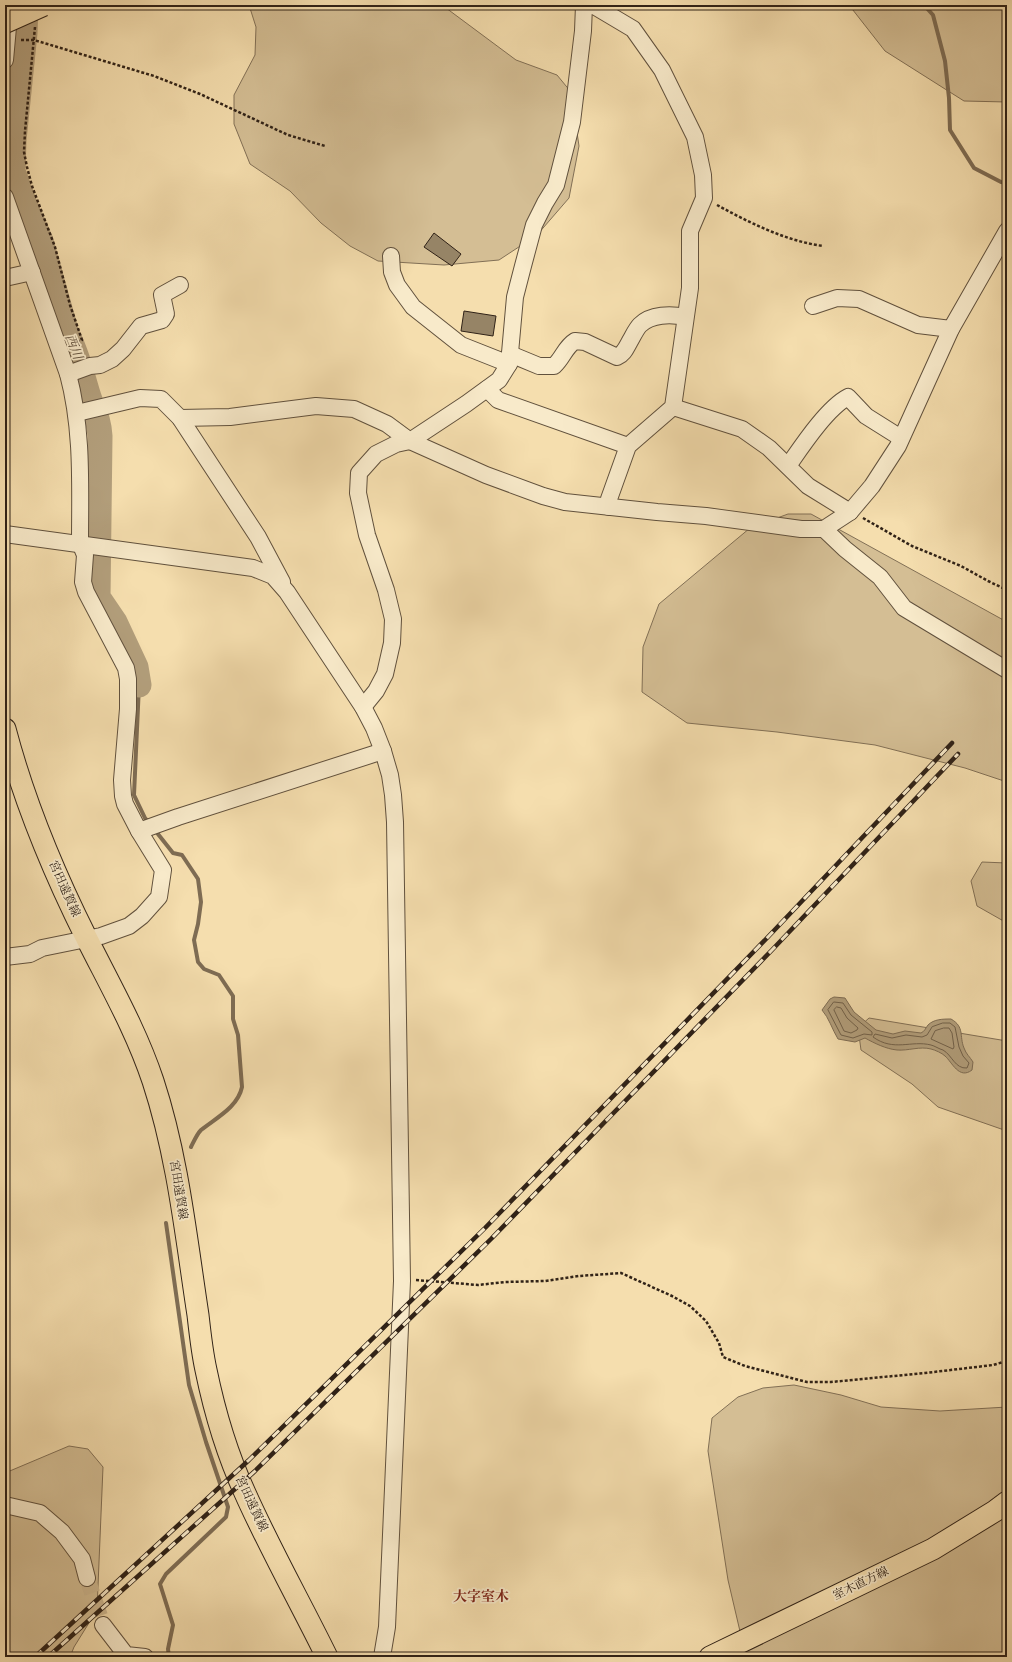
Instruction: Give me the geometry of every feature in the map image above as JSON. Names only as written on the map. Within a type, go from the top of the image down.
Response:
[{"type":"highway","points":[[5,22],[39,12]]},
{"type":"main road","name":"宮田遠賀線","points":[[5,729],[35,821],[57,875],[87,939],[134,1032],[153,1081],[175,1167],[206,1370],[228,1451],[244,1492],[327,1657]]},
{"type":"main road","name":"室木直方線","points":[[710,1657],[933,1549],[1007,1502]]},
{"type":"street","points":[[5,60],[10,5]]},
{"type":"street","points":[[363,707],[376,691],[385,674],[392,643],[393,619],[386,590],[364,521],[358,493],[359,473],[376,454],[396,444],[410,440],[466,404],[499,380],[510,359],[514,297],[534,225],[556,185],[572,122],[583,31],[584,5]]},
{"type":"street","points":[[588,5],[596,7],[633,29],[662,70],[695,137],[703,175],[704,198],[690,231],[690,288],[673,407],[628,446],[609,499],[609,506]]},
{"type":"street","points":[[5,197],[68,374],[77,414],[80,441],[80,543],[84,555],[83,582],[86,592],[126,668],[128,679],[128,709],[122,780],[123,796],[125,804],[163,870],[159,897],[142,916],[130,926],[87,939],[42,948],[30,954],[5,957]]},
{"type":"street","points":[[180,418],[230,417],[316,406],[354,409],[387,424],[410,440],[486,475],[543,496],[565,502],[706,516],[801,529],[824,529],[850,512],[872,486],[902,438],[951,329],[1007,231]]},
{"type":"street","points":[[391,256],[392,272],[396,285],[412,307],[461,345],[539,366],[554,366],[562,358],[568,346],[575,341],[584,342],[617,357],[622,355],[640,325],[651,318],[670,316],[685,318]]},
{"type":"street","points":[[5,278],[32,272]]},
{"type":"street","points":[[68,374],[90,366],[100,365],[112,359],[123,349],[141,326],[162,320],[166,314],[162,295],[180,285]]},
{"type":"street","points":[[813,306],[838,298],[860,300],[918,325],[951,329]]},
{"type":"street","points":[[487,389],[498,400],[628,446]]},
{"type":"street","points":[[788,466],[822,421],[840,401],[848,397],[876,424],[902,438]]},
{"type":"street","points":[[77,414],[140,398],[161,399],[180,418],[258,536],[287,592],[363,707],[383,750],[393,795],[395,822],[402,1281],[387,1627],[382,1657]]},
{"type":"street","points":[[673,407],[742,429],[769,448],[808,486],[850,512]]},
{"type":"street","points":[[824,529],[845,549],[880,577],[904,608],[1007,670]]},
{"type":"street","points":[[5,534],[80,543],[253,568],[273,576],[287,592]]},
{"type":"street","points":[[140,831],[178,817],[383,750]]},
{"type":"street","points":[[5,1505],[40,1513],[62,1532],[82,1559],[87,1578]]},
{"type":"street","points":[[103,1625],[126,1655],[144,1657]]},
{"type":"path","points":[[39,12],[33,40],[24,152],[26,166],[32,186],[55,247],[70,305],[82,340]]},
{"type":"path","points":[[33,40],[154,76],[200,94],[288,135],[325,146]]},
{"type":"path","points":[[704,198],[737,216],[803,243],[823,246]]},
{"type":"path","points":[[850,512],[912,546],[962,566],[1007,590]]},
{"type":"path","points":[[402,1281],[413,1280],[478,1285],[505,1282],[545,1281],[578,1276],[621,1273],[672,1296],[690,1306],[706,1321],[719,1343],[723,1357],[745,1366],[807,1382],[831,1382],[925,1373],[993,1365],[1007,1361]]},
{"type":"shaded area","points":[[249,5],[442,5],[516,60],[557,75],[571,92],[579,146],[569,198],[537,235],[499,260],[444,265],[378,261],[350,246],[321,223],[290,191],[250,164],[234,124],[234,95],[255,55],[256,27]]},
{"type":"shaded area","points":[[849,5],[1007,5],[1007,102],[964,101],[885,51]]},
{"type":"shaded area","points":[[788,514],[811,514],[1007,622],[1007,782],[965,768],[875,745],[777,732],[687,723],[642,692],[643,647],[659,604],[750,528]]},
{"type":"shaded area","points":[[982,862],[1007,863],[1007,923],[977,906],[971,881]]},
{"type":"shaded area","points":[[869,1018],[1007,1041],[1007,1131],[938,1107],[912,1084],[861,1050],[858,1028]]},
{"type":"shaded area","points":[[794,1385],[841,1395],[881,1407],[940,1411],[1007,1407],[1007,1657],[746,1657],[728,1580],[708,1451],[712,1418],[738,1397],[763,1388]]},
{"type":"shaded area","points":[[69,1446],[88,1449],[103,1467],[97,1610],[74,1647],[70,1657],[5,1657],[5,1473]]},
{"type":"water","points":[[834,997],[845,998],[854,1012],[876,1030],[893,1034],[905,1031],[921,1033],[928,1025],[936,1020],[951,1019],[960,1029],[964,1048],[973,1062],[972,1070],[967,1073],[960,1072],[944,1055],[931,1049],[923,1048],[897,1050],[876,1044],[865,1038],[855,1042],[838,1039],[827,1016],[822,1010],[830,999]]},
{"type":"building","points":[[434,233],[461,254],[452,266],[424,247]]},
{"type":"building","points":[[464,311],[496,316],[493,336],[461,331]]},
{"type":"waterway","name":"西川","points":[[26,5],[25,33],[14,140],[13,171],[24,202],[41,241],[67,334],[77,357],[99,425],[98,597],[115,622],[136,667],[139,685]]},
{"type":"waterway","points":[[924,5],[933,15],[945,61],[949,98],[950,130],[974,168],[1001,182],[1007,183]]},
{"type":"waterway","points":[[139,685],[134,795],[145,818],[150,824]]},
{"type":"waterway","points":[[154,829],[173,853],[182,855],[198,879],[201,902],[194,940],[198,962],[204,969],[219,975],[233,996],[233,1019],[238,1035],[242,1087],[240,1094],[226,1112],[201,1130],[191,1147]]},
{"type":"waterway","points":[[166,1223],[189,1385],[228,1507],[226,1517],[166,1574],[160,1584],[173,1625],[168,1649],[169,1657]]},
{"type":"tunnel","points":[[87,1578],[103,1625]]},
{"type":"railway","points":[[35,1657],[249,1460],[485,1228],[766,939],[952,743]]},
{"type":"railway","points":[[48,1657],[255,1471],[491,1239],[772,950],[958,754]]},
{"type":"district","name":"大字室木","points":[[481,1597]]}]
